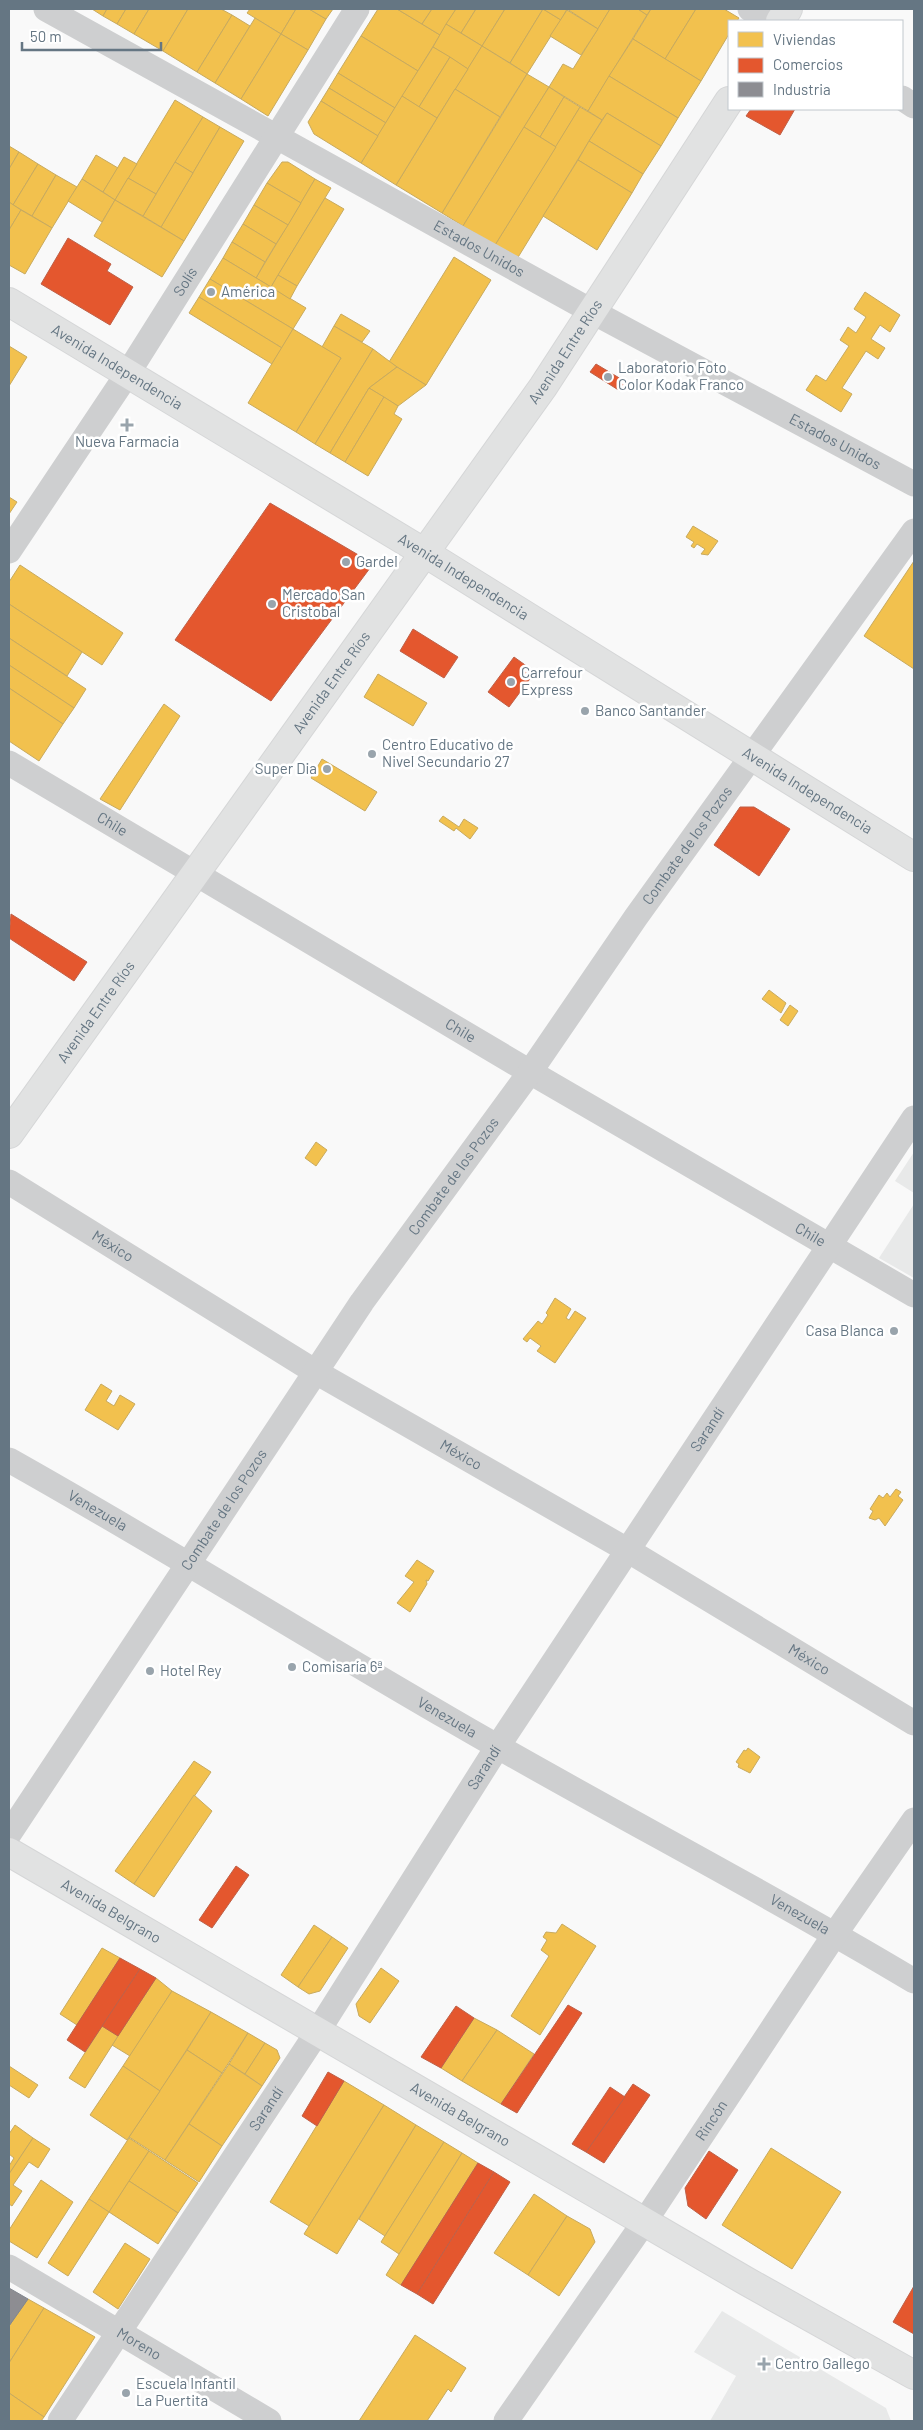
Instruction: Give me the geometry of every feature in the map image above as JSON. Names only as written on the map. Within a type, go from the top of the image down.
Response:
[{"type":"main road","points":[[781,20],[788,9]]},
{"type":"main road","name":"Avenida Entre Ríos","points":[[9,1134],[425,553],[593,312],[728,103]]},
{"type":"main road","name":"Avenida Independencia","points":[[9,302],[425,553],[914,857]]},
{"type":"main road","name":"Avenida Belgrano","points":[[9,1852],[746,2281],[914,2375]]},
{"type":"street","name":"Estados Unidos","points":[[46,9],[593,312],[914,484]]},
{"type":"street","name":"Solís","points":[[9,551],[128,373],[357,9]]},
{"type":"street","points":[[750,9],[768,20]]},
{"type":"street","points":[[903,99],[914,106]]},
{"type":"street","name":"Combate de los Pozos","points":[[9,1834],[314,1371],[408,1237],[530,1072],[636,917],[914,532]]},
{"type":"street","name":"Chile","points":[[9,763],[530,1072],[914,1295]]},
{"type":"street","name":"Sarandí","points":[[60,2421],[318,2031],[498,1746],[630,1551],[914,1118]]},
{"type":"street","name":"México","points":[[9,1182],[314,1371],[630,1551],[914,1723]]},
{"type":"street","name":"Venezuela","points":[[9,1460],[188,1562],[498,1746],[836,1934],[914,1981]]},
{"type":"street","name":"Rincón","points":[[506,2421],[645,2221],[914,1820]]},
{"type":"street","name":"Moreno","points":[[9,2267],[269,2421]]},
{"type":"shaded area","points":[[914,1152],[914,1193],[895,1181]]},
{"type":"shaded area","points":[[914,1204],[914,1278],[879,1258]]},
{"type":"shaded area","name":"Centro Gallego","points":[[722,2311],[886,2408],[891,2421],[710,2421],[736,2376],[694,2352]]},
{"type":"building: Viviendas","points":[[92,9],[107,9],[103,16]]},
{"type":"building: Viviendas","points":[[107,9],[126,9],[117,24],[103,16]]},
{"type":"building: Viviendas","points":[[126,9],[149,9],[134,34],[117,24]]},
{"type":"building: Viviendas","points":[[149,9],[188,9],[163,51],[134,34]]},
{"type":"building: Viviendas","points":[[188,9],[221,9],[232,15],[197,72],[163,51]]},
{"type":"building: Viviendas","points":[[250,9],[296,9],[281,34],[247,13]]},
{"type":"building: Viviendas","points":[[296,9],[309,9],[326,19],[308,50],[281,34]]},
{"type":"building: Viviendas","points":[[309,9],[333,9],[326,19]]},
{"type":"building: Viviendas","points":[[378,9],[397,9],[440,35],[418,71],[361,36]]},
{"type":"building: Viviendas","points":[[397,9],[432,9],[422,24]]},
{"type":"building: Viviendas","points":[[432,9],[456,9],[440,35],[422,24]]},
{"type":"building: Viviendas","points":[[456,9],[476,9],[461,33],[446,24]]},
{"type":"building: Viviendas","points":[[476,9],[505,9],[482,46],[461,33]]},
{"type":"building: Viviendas","points":[[505,9],[543,9],[510,63],[482,46]]},
{"type":"building: Viviendas","points":[[543,9],[561,20],[527,74],[510,63]]},
{"type":"building: Viviendas","points":[[543,9],[567,9],[561,20]]},
{"type":"building: Viviendas","points":[[567,9],[610,9],[598,29]]},
{"type":"building: Viviendas","points":[[610,9],[638,9],[647,15],[588,111],[549,87],[563,64],[573,69]]},
{"type":"building: Viviendas","points":[[638,9],[651,9],[647,15]]},
{"type":"building: Viviendas","points":[[651,9],[696,9],[665,59],[633,39]]},
{"type":"building: Viviendas","points":[[696,9],[724,9],[739,18],[738,20],[728,20],[728,36],[701,81],[665,59]]},
{"type":"building: Viviendas","points":[[567,10],[598,29],[581,55],[550,36]]},
{"type":"building: Viviendas","points":[[232,15],[250,26],[215,83],[197,72]]},
{"type":"building: Viviendas","points":[[255,18],[281,34],[241,99],[215,83]]},
{"type":"building: Viviendas","points":[[446,24],[482,46],[468,69],[433,47]]},
{"type":"building: Viviendas","points":[[281,34],[308,50],[268,116],[241,99]]},
{"type":"building: Viviendas","points":[[361,36],[418,71],[395,108],[338,73]]},
{"type":"building: Viviendas","points":[[633,39],[701,81],[678,118],[609,76]]},
{"type":"building: Viviendas","points":[[482,46],[527,74],[500,117],[455,89]]},
{"type":"building: Viviendas","points":[[433,47],[450,57],[419,107],[402,96]]},
{"type":"building: Viviendas","points":[[450,57],[468,69],[437,118],[419,107]]},
{"type":"building: Viviendas","points":[[338,73],[395,108],[386,123],[329,88]]},
{"type":"building: Viviendas","points":[[527,74],[549,87],[463,226],[442,213]]},
{"type":"building: Viviendas","points":[[609,76],[678,118],[661,146],[607,113],[602,120],[588,111]]},
{"type":"building: Viviendas","points":[[549,87],[564,97],[540,137],[524,127]]},
{"type":"building: Viviendas","points":[[329,88],[386,123],[378,136],[321,101]]},
{"type":"building: Viviendas","points":[[455,89],[500,117],[442,213],[396,185]]},
{"type":"building: Viviendas","points":[[402,96],[437,118],[396,185],[361,163]]},
{"type":"building: Viviendas","points":[[564,97],[580,107],[556,147],[540,137]]},
{"type":"building: Viviendas","points":[[175,100],[203,117],[156,194],[128,178]]},
{"type":"building: Viviendas","points":[[321,101],[378,136],[361,163],[314,134],[308,122]]},
{"type":"building: Viviendas","points":[[580,107],[602,120],[517,259],[495,245]]},
{"type":"building: Viviendas","points":[[607,113],[661,146],[643,174],[589,141]]},
{"type":"building: Viviendas","points":[[203,117],[220,127],[193,173],[175,162]]},
{"type":"building: Viviendas","points":[[220,127],[244,141],[184,241],[161,227]]},
{"type":"building: Viviendas","points":[[524,127],[556,147],[495,245],[463,226]]},
{"type":"building: Viviendas","points":[[589,141],[643,174],[632,193],[578,160]]},
{"type":"building: Viviendas","points":[[9,146],[19,152],[9,169]]},
{"type":"building: Viviendas","points":[[19,152],[38,164],[13,205],[9,202],[9,169]]},
{"type":"building: Viviendas","points":[[96,155],[118,168],[103,192],[82,179]]},
{"type":"building: Viviendas","points":[[124,157],[137,164],[115,200],[103,192]]},
{"type":"building: Viviendas","points":[[578,160],[632,193],[597,250],[543,216]]},
{"type":"building: Viviendas","points":[[175,162],[193,173],[161,227],[143,216]]},
{"type":"building: Viviendas","points":[[282,162],[288,162],[315,179],[301,203],[267,183]]},
{"type":"building: Viviendas","points":[[38,164],[56,175],[32,216],[13,205]]},
{"type":"building: Viviendas","points":[[56,175],[77,187],[52,228],[32,216]]},
{"type":"building: Viviendas","points":[[128,178],[156,194],[143,216],[115,200]]},
{"type":"building: Viviendas","points":[[82,179],[115,200],[102,222],[68,201]]},
{"type":"building: Viviendas","points":[[315,179],[331,188],[271,287],[256,278]]},
{"type":"building: Viviendas","points":[[267,183],[301,203],[288,225],[254,205]]},
{"type":"building: Viviendas","points":[[325,198],[344,209],[297,286],[278,275]]},
{"type":"building: Viviendas","points":[[115,200],[184,241],[162,277],[94,236]]},
{"type":"building: Viviendas","points":[[9,202],[21,210],[9,230]]},
{"type":"building: Viviendas","points":[[254,205],[288,225],[276,244],[243,224]]},
{"type":"building: Viviendas","points":[[21,210],[52,228],[25,274],[9,265],[9,230]]},
{"type":"building: Viviendas","points":[[243,224],[276,244],[265,262],[232,242]]},
{"type":"building: Viviendas","points":[[232,242],[265,262],[256,278],[223,258]]},
{"type":"building: Viviendas","points":[[454,257],[491,280],[426,385],[389,362]]},
{"type":"building: Viviendas","points":[[223,258],[306,308],[293,329],[210,279]]},
{"type":"building: Viviendas","points":[[278,275],[297,286],[290,299],[271,287]]},
{"type":"building: Viviendas","points":[[210,279],[293,329],[282,348],[199,297]]},
{"type":"building: Viviendas","points":[[865,292],[900,315],[890,332],[880,325],[871,339],[885,348],[878,359],[866,351],[842,388],[852,394],[841,412],[806,390],[816,375],[826,381],[849,346],[840,340],[848,327],[856,333],[866,317],[854,309]]},
{"type":"building: Viviendas","points":[[199,297],[282,348],[272,364],[189,313]]},
{"type":"building: Viviendas","points":[[341,314],[370,331],[362,342],[334,326]]},
{"type":"building: Viviendas","points":[[334,326],[373,349],[315,444],[296,432],[341,358],[322,347]]},
{"type":"building: Viviendas","points":[[293,329],[341,358],[296,432],[248,403]]},
{"type":"building: Viviendas","points":[[9,346],[27,357],[9,386]]},
{"type":"building: Viviendas","points":[[373,349],[397,367],[369,388],[330,453],[315,444]]},
{"type":"building: Viviendas","points":[[397,367],[426,385],[398,406],[369,388]]},
{"type":"building: Viviendas","points":[[369,388],[384,397],[345,462],[330,453]]},
{"type":"building: Viviendas","points":[[384,397],[398,406],[394,414],[402,419],[368,476],[345,462]]},
{"type":"building: Viviendas","points":[[9,497],[17,502],[9,514]]},
{"type":"building: Viviendas","points":[[693,526],[718,541],[708,555],[701,554],[705,549],[697,544],[694,548],[691,546],[694,542],[686,537]]},
{"type":"building: Viviendas","points":[[914,561],[914,669],[864,636]]},
{"type":"building: Viviendas","points":[[20,565],[123,633],[102,665],[9,604],[9,582]]},
{"type":"building: Viviendas","points":[[9,604],[82,652],[67,676],[9,638]]},
{"type":"building: Viviendas","points":[[9,638],[86,689],[74,708],[9,665]]},
{"type":"building: Viviendas","points":[[9,665],[74,708],[63,724],[9,688]]},
{"type":"building: Viviendas","points":[[378,674],[427,703],[413,726],[364,697]]},
{"type":"building: Viviendas","points":[[9,688],[63,724],[39,761],[9,741]]},
{"type":"building: Viviendas","points":[[164,704],[180,716],[120,810],[100,799]]},
{"type":"building: Viviendas","points":[[322,759],[377,792],[365,811],[311,778]]},
{"type":"building: Viviendas","points":[[443,816],[459,827],[464,819],[478,828],[470,839],[456,828],[454,831],[439,821]]},
{"type":"building: Viviendas","points":[[769,990],[786,1003],[781,1013],[762,999]]},
{"type":"building: Viviendas","points":[[790,1005],[798,1011],[788,1026],[780,1020]]},
{"type":"building: Viviendas","points":[[316,1142],[327,1150],[316,1166],[305,1158]]},
{"type":"building: Viviendas","points":[[555,1298],[571,1309],[566,1318],[569,1320],[575,1311],[586,1318],[555,1363],[537,1351],[541,1346],[530,1338],[527,1342],[523,1339],[538,1321],[542,1324]]},
{"type":"building: Viviendas","points":[[101,1384],[112,1391],[106,1401],[114,1406],[120,1395],[135,1404],[118,1430],[85,1410]]},
{"type":"building: Viviendas","points":[[896,1489],[901,1492],[898,1496],[903,1500],[885,1526],[879,1518],[875,1520],[869,1518],[873,1511],[870,1509],[879,1495],[883,1498],[887,1493],[890,1497]]},
{"type":"building: Viviendas","points":[[417,1560],[434,1571],[428,1581],[426,1580],[427,1584],[410,1612],[397,1603],[414,1582],[405,1576]]},
{"type":"building: Viviendas","points":[[748,1748],[760,1757],[750,1773],[738,1767],[739,1764],[736,1762],[744,1750],[746,1751]]},
{"type":"building: Viviendas","points":[[194,1761],[211,1772],[134,1884],[115,1871]]},
{"type":"building: Viviendas","points":[[194,1795],[212,1811],[154,1897],[134,1884]]},
{"type":"building: Viviendas","points":[[562,1924],[596,1946],[540,2035],[511,2016],[549,1956],[541,1950],[547,1940],[543,1937],[546,1932],[556,1933]]},
{"type":"building: Viviendas","points":[[314,1925],[332,1937],[298,1987],[281,1975]]},
{"type":"building: Viviendas","points":[[332,1937],[348,1948],[320,1991],[309,1994],[298,1987]]},
{"type":"building: Viviendas","points":[[102,1948],[120,1958],[77,2025],[60,2014]]},
{"type":"building: Viviendas","points":[[381,1968],[399,1981],[370,2023],[359,2016],[356,2004]]},
{"type":"building: Viviendas","points":[[156,1978],[172,1991],[130,2056],[112,2045]]},
{"type":"building: Viviendas","points":[[172,1991],[211,2012],[160,2091],[123,2066]]},
{"type":"building: Viviendas","points":[[211,2012],[248,2033],[222,2073],[187,2050]]},
{"type":"building: Viviendas","points":[[474,2018],[497,2030],[462,2081],[441,2068]]},
{"type":"building: Viviendas","points":[[102,2026],[118,2036],[85,2088],[69,2078]]},
{"type":"building: Viviendas","points":[[497,2030],[534,2054],[501,2104],[462,2081]]},
{"type":"building: Viviendas","points":[[248,2033],[265,2043],[245,2074],[229,2064]]},
{"type":"building: Viviendas","points":[[265,2043],[277,2050],[280,2058],[262,2086],[245,2074]]},
{"type":"building: Viviendas","points":[[187,2050],[222,2073],[165,2160],[129,2137]]},
{"type":"building: Viviendas","points":[[229,2064],[262,2086],[222,2146],[189,2124]]},
{"type":"building: Viviendas","points":[[9,2066],[38,2085],[29,2098],[9,2085]]},
{"type":"building: Viviendas","points":[[123,2066],[160,2091],[127,2140],[90,2115]]},
{"type":"building: Viviendas","points":[[344,2081],[384,2105],[309,2226],[270,2202]]},
{"type":"building: Viviendas","points":[[384,2105],[416,2125],[337,2254],[304,2234]]},
{"type":"building: Viviendas","points":[[189,2124],[222,2146],[199,2182],[165,2160]]},
{"type":"building: Viviendas","points":[[15,2125],[33,2138],[9,2174],[9,2166],[14,2158],[9,2154],[9,2134]]},
{"type":"building: Viviendas","points":[[416,2125],[444,2142],[385,2236],[359,2219]]},
{"type":"building: Viviendas","points":[[33,2138],[50,2149],[38,2168],[29,2162],[13,2185],[22,2191],[12,2206],[9,2204],[9,2174]]},
{"type":"building: Viviendas","points":[[129,2138],[149,2151],[109,2212],[89,2199]]},
{"type":"building: Viviendas","points":[[444,2142],[462,2153],[399,2254],[381,2242]]},
{"type":"building: Viviendas","points":[[771,2148],[841,2192],[792,2269],[722,2225]]},
{"type":"building: Viviendas","points":[[149,2151],[198,2183],[178,2213],[129,2181]]},
{"type":"building: Viviendas","points":[[462,2153],[478,2163],[401,2285],[386,2275]]},
{"type":"building: Viviendas","points":[[41,2180],[73,2202],[37,2258],[9,2241],[9,2230]]},
{"type":"building: Viviendas","points":[[129,2181],[178,2213],[158,2244],[109,2212]]},
{"type":"building: Viviendas","points":[[534,2194],[567,2216],[528,2275],[494,2253]]},
{"type":"building: Viviendas","points":[[89,2199],[109,2212],[68,2276],[48,2263]]},
{"type":"building: Viviendas","points":[[567,2216],[590,2229],[595,2242],[559,2296],[528,2275]]},
{"type":"building: Viviendas","points":[[125,2243],[150,2259],[118,2309],[93,2292]]},
{"type":"building: Viviendas","points":[[28,2299],[44,2308],[9,2363],[9,2326]]},
{"type":"building: Viviendas","points":[[44,2308],[95,2337],[44,2417],[9,2393],[9,2363]]},
{"type":"building: Viviendas","points":[[415,2335],[466,2368],[451,2392],[448,2389],[427,2421],[359,2421]]},
{"type":"building: Viviendas","points":[[9,2393],[44,2417],[41,2421],[9,2421]]},
{"type":"building: Comercios","points":[[750,110],[794,110],[780,135],[746,116]]},
{"type":"building: Comercios","points":[[68,238],[111,264],[107,271],[133,287],[110,325],[41,284]]},
{"type":"building: Comercios","name":"Laboratorio Foto Color Kodak Franco","points":[[596,364],[626,382],[620,391],[590,372]]},
{"type":"building: Comercios","name":"Mercado San Cristobal","points":[[270,503],[367,560],[370,568],[271,701],[175,640]]},
{"type":"building: Comercios","points":[[413,629],[458,657],[444,678],[400,651]]},
{"type":"building: Comercios","name":"Carrefour Express","points":[[514,657],[535,672],[509,707],[488,692]]},
{"type":"building: Comercios","points":[[740,807],[754,807],[790,829],[759,876],[714,845]]},
{"type":"building: Comercios","points":[[11,914],[87,962],[74,981],[9,938]]},
{"type":"building: Comercios","points":[[236,1866],[249,1875],[212,1928],[199,1920]]},
{"type":"building: Comercios","points":[[120,1958],[140,1969],[85,2052],[67,2040]]},
{"type":"building: Comercios","points":[[140,1969],[156,1978],[118,2036],[102,2026]]},
{"type":"building: Comercios","points":[[568,2005],[582,2013],[517,2113],[501,2104]]},
{"type":"building: Comercios","points":[[456,2006],[474,2018],[441,2068],[421,2057]]},
{"type":"building: Comercios","points":[[328,2072],[344,2081],[317,2126],[302,2116]]},
{"type":"building: Comercios","points":[[633,2084],[650,2095],[604,2163],[586,2152]]},
{"type":"building: Comercios","points":[[610,2087],[625,2097],[586,2152],[572,2144]]},
{"type":"building: Comercios","points":[[709,2151],[738,2170],[706,2219],[688,2206],[685,2188]]},
{"type":"building: Comercios","points":[[478,2163],[494,2172],[417,2294],[401,2285]]},
{"type":"building: Comercios","points":[[494,2172],[510,2182],[433,2304],[417,2294]]},
{"type":"building: Comercios","points":[[914,2286],[914,2334],[893,2322]]},
{"type":"building: Industria","points":[[9,2288],[28,2299],[9,2326]]},
{"type":"place","name":"América","points":[[211,292]]},
{"type":"place","name":"Laboratorio Foto Color Kodak Franco","points":[[608,377]]},
{"type":"place","name":"Nueva Farmacia","points":[[127,425]]},
{"type":"place","name":"Gardel","points":[[346,562]]},
{"type":"place","name":"Mercado San Cristobal","points":[[272,604]]},
{"type":"place","name":"Carrefour Express","points":[[511,682]]},
{"type":"place","name":"Banco Santander","points":[[585,711]]},
{"type":"place","name":"Centro Educativo de Nivel Secundario 27","points":[[372,754]]},
{"type":"place","name":"Super Dia","points":[[327,769]]},
{"type":"place","name":"Casa Blanca","points":[[894,1331]]},
{"type":"place","name":"Comisaría 6ª","points":[[292,1667]]},
{"type":"place","name":"Hotel Rey","points":[[150,1671]]},
{"type":"place","name":"Centro Gallego","points":[[764,2364]]},
{"type":"place","name":"Escuela Infantil La Puertita","points":[[126,2393]]}]
